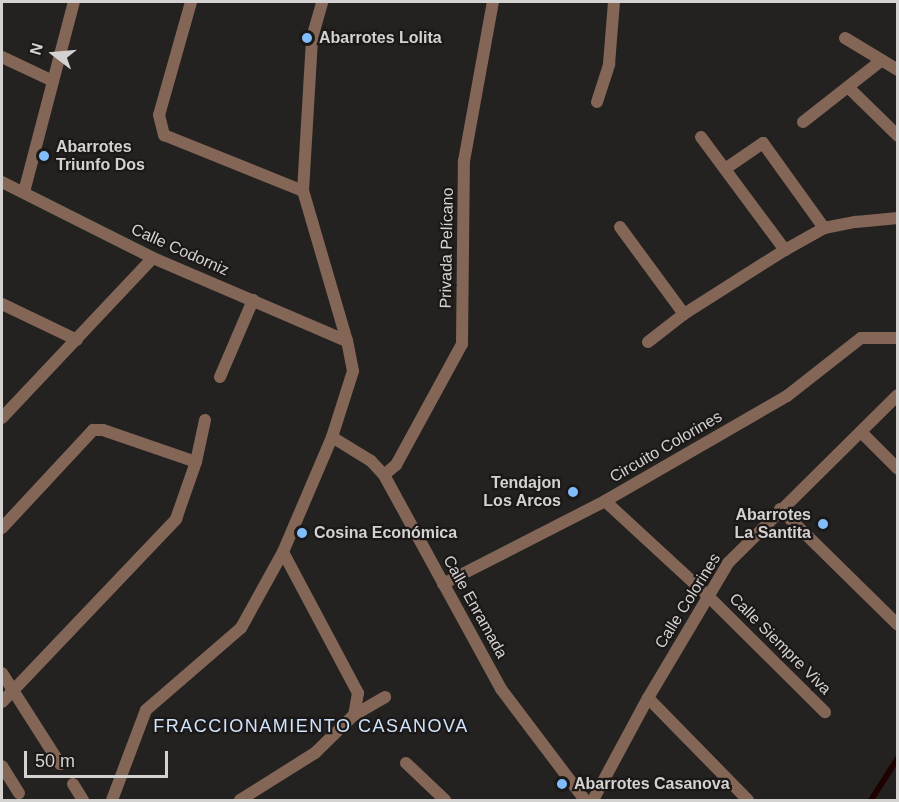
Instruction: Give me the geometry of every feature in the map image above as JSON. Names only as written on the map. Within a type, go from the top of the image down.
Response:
[{"type":"street","points":[[24,192],[74,2]]},
{"type":"street","points":[[191,2],[159,115],[164,135],[303,191]]},
{"type":"street","points":[[112,801],[146,710],[241,628],[283,552],[332,437],[353,371],[347,341],[303,191],[312,38],[322,2]]},
{"type":"street","name":"Privada Pelícano","points":[[384,475],[396,465],[462,345],[464,161],[493,2]]},
{"type":"street","points":[[597,102],[609,64],[614,2]]},
{"type":"street","points":[[845,38],[897,70]]},
{"type":"street","points":[[2,57],[53,81]]},
{"type":"street","points":[[803,122],[882,60]]},
{"type":"street","points":[[848,87],[897,136]]},
{"type":"street","points":[[701,137],[785,250]]},
{"type":"street","points":[[725,169],[763,143],[824,228]]},
{"type":"street","name":"Calle Codorniz","points":[[2,182],[153,258],[347,341]]},
{"type":"street","points":[[648,342],[684,314],[824,228],[856,222],[897,219]]},
{"type":"street","points":[[620,227],[684,314]]},
{"type":"street","points":[[3,414],[153,258]]},
{"type":"street","points":[[220,377],[253,300]]},
{"type":"street","points":[[2,303],[76,340]]},
{"type":"street","name":"Circuito Colorines","points":[[443,584],[606,501],[787,396],[861,338],[897,338]]},
{"type":"street","name":"Calle Colorines","points":[[593,801],[648,698],[728,563],[897,395]]},
{"type":"street","points":[[2,702],[176,519],[196,462],[206,420]]},
{"type":"street","points":[[2,528],[93,430],[103,430],[196,462]]},
{"type":"street","points":[[861,432],[897,470]]},
{"type":"street","name":"Calle Enramada","points":[[332,437],[371,461],[384,475],[501,688],[585,801]]},
{"type":"street","name":"Calle Siempre Viva","points":[[606,501],[708,596],[825,712]]},
{"type":"street","points":[[780,509],[897,625]]},
{"type":"street","points":[[283,552],[358,693],[354,715]]},
{"type":"street","points":[[2,673],[60,764]]},
{"type":"street","points":[[240,801],[315,753],[354,715],[385,697]]},
{"type":"street","points":[[648,698],[748,801]]},
{"type":"street","points":[[406,763],[446,801]]},
{"type":"street","points":[[2,766],[19,793]]},
{"type":"street","points":[[73,784],[83,801]]},
{"type":"waterway","points":[[871,800],[898,758]]},
{"type":"place","name":"Abarrotes Lolita","points":[[307,38]]},
{"type":"place","name":"Abarrotes Triunfo Dos","points":[[44,156]]},
{"type":"place","name":"Tendajon Los Arcos","points":[[573,492]]},
{"type":"place","name":"Abarrotes La Santita","points":[[823,524]]},
{"type":"place","name":"Cosina Económica","points":[[302,533]]},
{"type":"place","name":"Abarrotes Casanova","points":[[562,784]]},
{"type":"district","name":"FRACCIONAMIENTO CASANOVA","points":[[311,726]]}]
